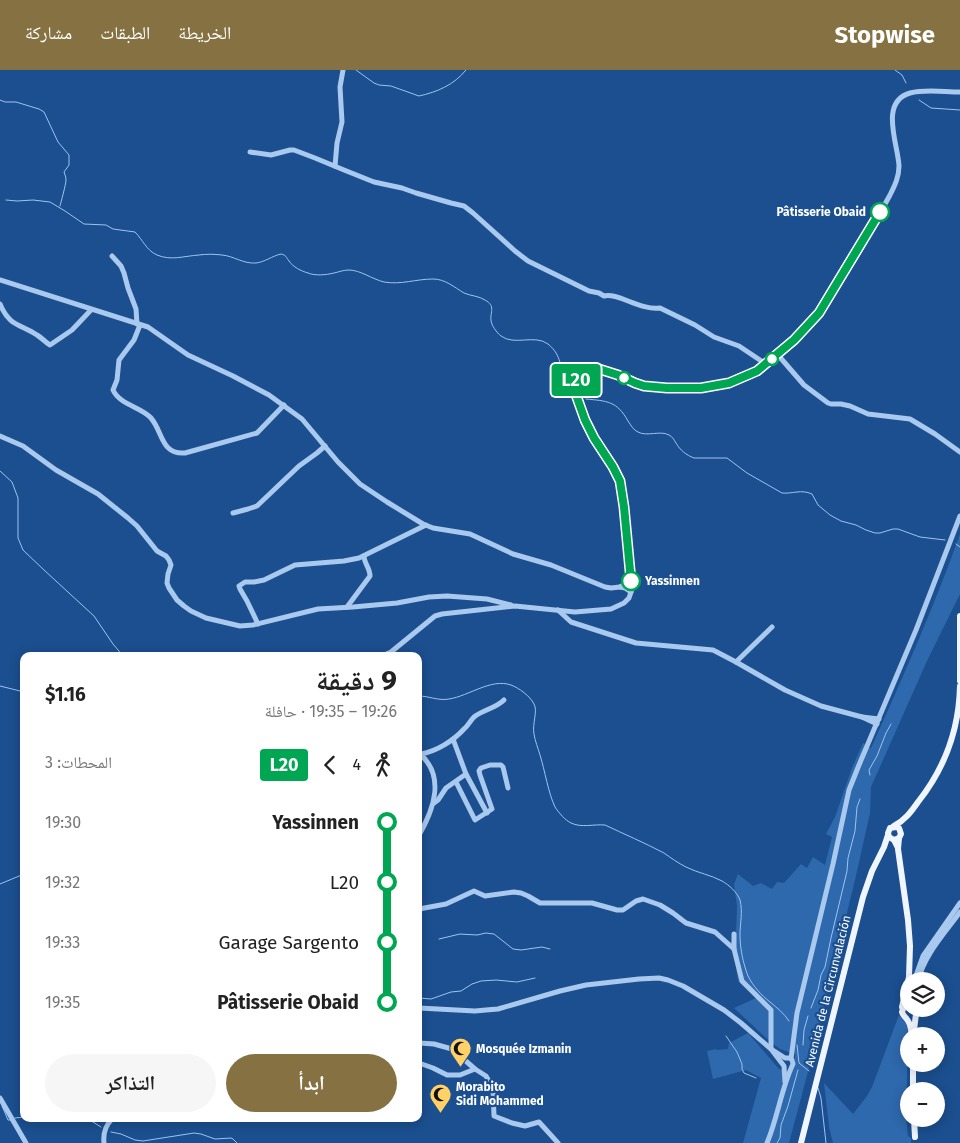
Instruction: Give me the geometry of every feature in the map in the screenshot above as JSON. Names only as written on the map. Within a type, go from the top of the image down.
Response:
[{"type":"main road","points":[[960,616],[960,681]]},
{"type":"main road","points":[[895,837],[933,781],[946,757],[956,727],[960,686]]},
{"type":"main road","points":[[905,820],[889,829],[895,837],[898,849],[910,935],[910,972]]},
{"type":"main road","points":[[894,826],[899,828],[895,837]]},
{"type":"main road","name":"Avenida de la Circunvalación","points":[[801,1143],[863,897],[872,871],[884,847],[895,837]]},
{"type":"main road","points":[[911,1027],[907,1018],[913,1017]]},
{"type":"main road","points":[[914,1127],[915,1136]]},
{"type":"street","points":[[335,166],[337,143],[342,122],[340,87],[343,70]]},
{"type":"street","points":[[0,436],[23,446],[56,470],[98,494],[128,518],[157,551],[169,560],[168,585],[177,600],[201,616],[225,624],[240,626],[258,624],[318,609],[397,603],[429,597],[447,596],[488,599],[515,606],[558,610],[584,612],[611,610],[624,603],[629,598],[631,592],[624,507],[620,481],[585,420],[575,392],[577,379],[591,368],[618,375],[644,386],[701,388],[718,386],[757,371],[778,355],[819,313],[896,183],[899,166],[892,115],[896,103],[900,98],[912,93],[960,92]]},
{"type":"street","points":[[250,152],[271,155],[294,150],[374,182],[464,206],[528,261],[604,296],[610,294],[636,305],[655,309],[660,308],[695,325],[714,337],[739,346],[766,364]]},
{"type":"street","points":[[112,256],[124,272],[139,324],[134,340],[119,360],[117,380],[113,390],[122,400],[150,416],[159,430],[163,441],[173,451],[185,453],[257,433],[284,405]]},
{"type":"street","points":[[0,280],[139,324],[154,331],[188,355],[240,379],[269,395],[302,419],[342,467],[360,484],[426,525],[433,528],[470,534],[513,554],[551,565],[605,587],[620,587],[631,581]]},
{"type":"street","points":[[0,304],[5,315],[10,320],[40,336],[50,345],[72,330],[91,310]]},
{"type":"street","points":[[778,355],[807,388],[831,404],[850,406],[868,414],[910,419],[960,452]]},
{"type":"street","points":[[233,512],[248,510],[257,506],[298,466],[325,446]]},
{"type":"street","points":[[784,1090],[783,1061],[788,1058],[793,1039],[804,982],[847,798],[856,771],[920,622],[960,516]]},
{"type":"street","points":[[258,624],[240,590],[240,586],[243,583],[264,580],[295,565],[344,561],[364,556],[426,525]]},
{"type":"street","points":[[347,607],[370,576],[364,556]]},
{"type":"street","points":[[620,587],[631,592]]},
{"type":"street","points":[[391,652],[436,616],[515,606]]},
{"type":"street","points":[[558,610],[572,622],[636,644],[713,650],[785,690],[821,706],[878,721]]},
{"type":"street","points":[[736,662],[772,627]]},
{"type":"street","points":[[422,753],[431,752],[453,739],[466,728],[474,717],[504,700]]},
{"type":"street","points":[[453,739],[466,774],[487,813]]},
{"type":"street","points":[[422,756],[428,763],[434,778],[436,795],[434,804],[422,829]]},
{"type":"street","points":[[456,782],[475,820],[492,809],[480,775],[479,771],[481,768],[490,765],[501,765],[508,788]]},
{"type":"street","points":[[434,804],[446,788],[466,774]]},
{"type":"street","points":[[422,908],[446,904],[474,891],[485,896],[518,892],[540,903],[592,903],[613,910],[622,910],[643,899],[660,905],[686,923],[715,932],[734,948]]},
{"type":"street","points":[[917,972],[921,959],[947,926],[960,904]]},
{"type":"street","points":[[947,926],[960,912]]},
{"type":"street","points":[[734,934],[734,948],[742,981],[771,1010],[771,1049]]},
{"type":"street","points":[[922,972],[932,947]]},
{"type":"street","points":[[422,1008],[475,1011],[498,1009],[560,991],[639,979],[659,978],[683,986],[724,1010],[771,1049],[783,1065],[787,1068],[792,1067]]},
{"type":"street","points":[[422,1043],[452,1049],[486,1076],[493,1088],[494,1116],[524,1126],[539,1122],[558,1143]]},
{"type":"street","points":[[767,1143],[793,1062],[771,1049]]},
{"type":"street","points":[[422,1064],[447,1075],[460,1075],[475,1069]]},
{"type":"street","points":[[0,1098],[26,1143]]},
{"type":"street","points":[[104,1143],[106,1127],[110,1122]]},
{"type":"shaded area","points":[[960,534],[960,594],[927,661],[871,787],[870,813],[855,880],[789,1143],[743,1143],[761,1078],[746,1070],[713,1079],[707,1051],[728,1049],[729,1043],[748,1033],[779,1069],[791,1074],[795,1054],[780,1049],[734,1008],[756,998],[738,981],[734,954],[729,945],[736,936],[737,906],[734,884],[738,874],[753,886],[761,883],[772,889],[777,882],[784,883],[801,864],[807,868],[813,857],[825,865],[832,837],[826,834],[835,817],[852,768],[863,743],[871,748],[929,615]]},
{"type":"shaded area","points":[[899,1015],[907,1027],[900,1027],[900,1072],[907,1072],[907,1082],[900,1082],[900,1127],[907,1127],[911,1143],[833,1143],[829,1127],[824,1083],[853,1114],[872,1087]]},
{"type":"waterway","points":[[356,70],[374,83],[391,86],[419,96],[445,87],[466,70]]},
{"type":"waterway","points":[[895,70],[902,75],[906,83]]},
{"type":"waterway","points":[[0,100],[16,102],[44,112],[58,142],[69,155],[69,165],[64,172],[66,182],[60,206]]},
{"type":"waterway","points":[[919,100],[931,108],[960,110]]},
{"type":"waterway","points":[[6,200],[50,202],[84,224],[106,225],[113,229],[135,232],[150,250],[162,257],[172,258],[216,254],[256,263],[281,254],[297,268],[314,275],[349,270],[390,283],[427,279],[442,280],[464,293],[488,302],[492,309],[491,322],[501,336],[506,339],[537,340],[548,344],[556,353],[568,380]]},
{"type":"waterway","points":[[586,399],[611,403],[620,409],[633,429],[638,432],[669,435],[681,450],[691,457],[727,458],[747,473],[782,493],[801,492],[812,494],[818,505],[841,521],[875,533],[898,529],[920,537],[945,540]]},
{"type":"waterway","points":[[0,471],[12,482],[18,498],[18,538],[23,550],[94,616],[119,652]]},
{"type":"waterway","points":[[956,544],[960,547]]},
{"type":"waterway","points":[[422,696],[449,699],[503,683],[514,686],[527,695],[535,707],[534,737],[550,795],[558,812],[571,823],[583,826],[605,825],[664,853],[686,867],[718,879],[730,887],[737,894],[741,904],[740,935],[743,961],[748,976],[760,993],[783,1013],[789,1021]]},
{"type":"waterway","points":[[0,686],[20,691]]},
{"type":"waterway","points":[[870,775],[869,770],[891,724]]},
{"type":"waterway","points":[[811,1008],[825,967],[847,871],[848,858],[855,831],[857,807],[860,799]]},
{"type":"waterway","points":[[0,884],[20,876]]},
{"type":"waterway","points":[[439,939],[460,934],[477,935],[486,933],[494,934],[513,949],[521,950],[542,947],[550,949]]},
{"type":"waterway","points":[[422,998],[431,999],[451,992],[461,991],[481,981],[517,982],[535,978]]},
{"type":"waterway","points":[[803,1045],[804,1030],[808,1016]]},
{"type":"waterway","points":[[726,1036],[737,1052],[744,1073],[756,1078]]},
{"type":"waterway","points":[[797,1045],[799,1063],[809,1071]]},
{"type":"waterway","points":[[777,1143],[780,1138],[781,1125],[798,1070]]},
{"type":"waterway","points":[[818,1088],[821,1098],[826,1143]]},
{"type":"waterway","points":[[2,1106],[8,1120],[10,1120]]},
{"type":"waterway","points":[[15,1118],[20,1117]]},
{"type":"waterway","points":[[93,1122],[101,1127]]},
{"type":"waterway","points":[[111,1132],[143,1141],[194,1133],[215,1139],[231,1138],[237,1143]]},
{"type":"bus line","name":"L20","points":[[631,581],[620,481],[585,420],[575,392],[577,379],[591,368],[606,370],[644,386],[701,388],[729,383],[757,371],[778,355],[819,313],[880,212]]},
{"type":"place","name":"Pâtisserie Obaid","points":[[880,212]]},
{"type":"place","name":"Yassinnen","points":[[631,581]]},
{"type":"place","name":"Mosquée Izmanin","points":[[460,1068]]},
{"type":"place","name":"Morabito Sidi Mohammed","points":[[440,1113]]}]
